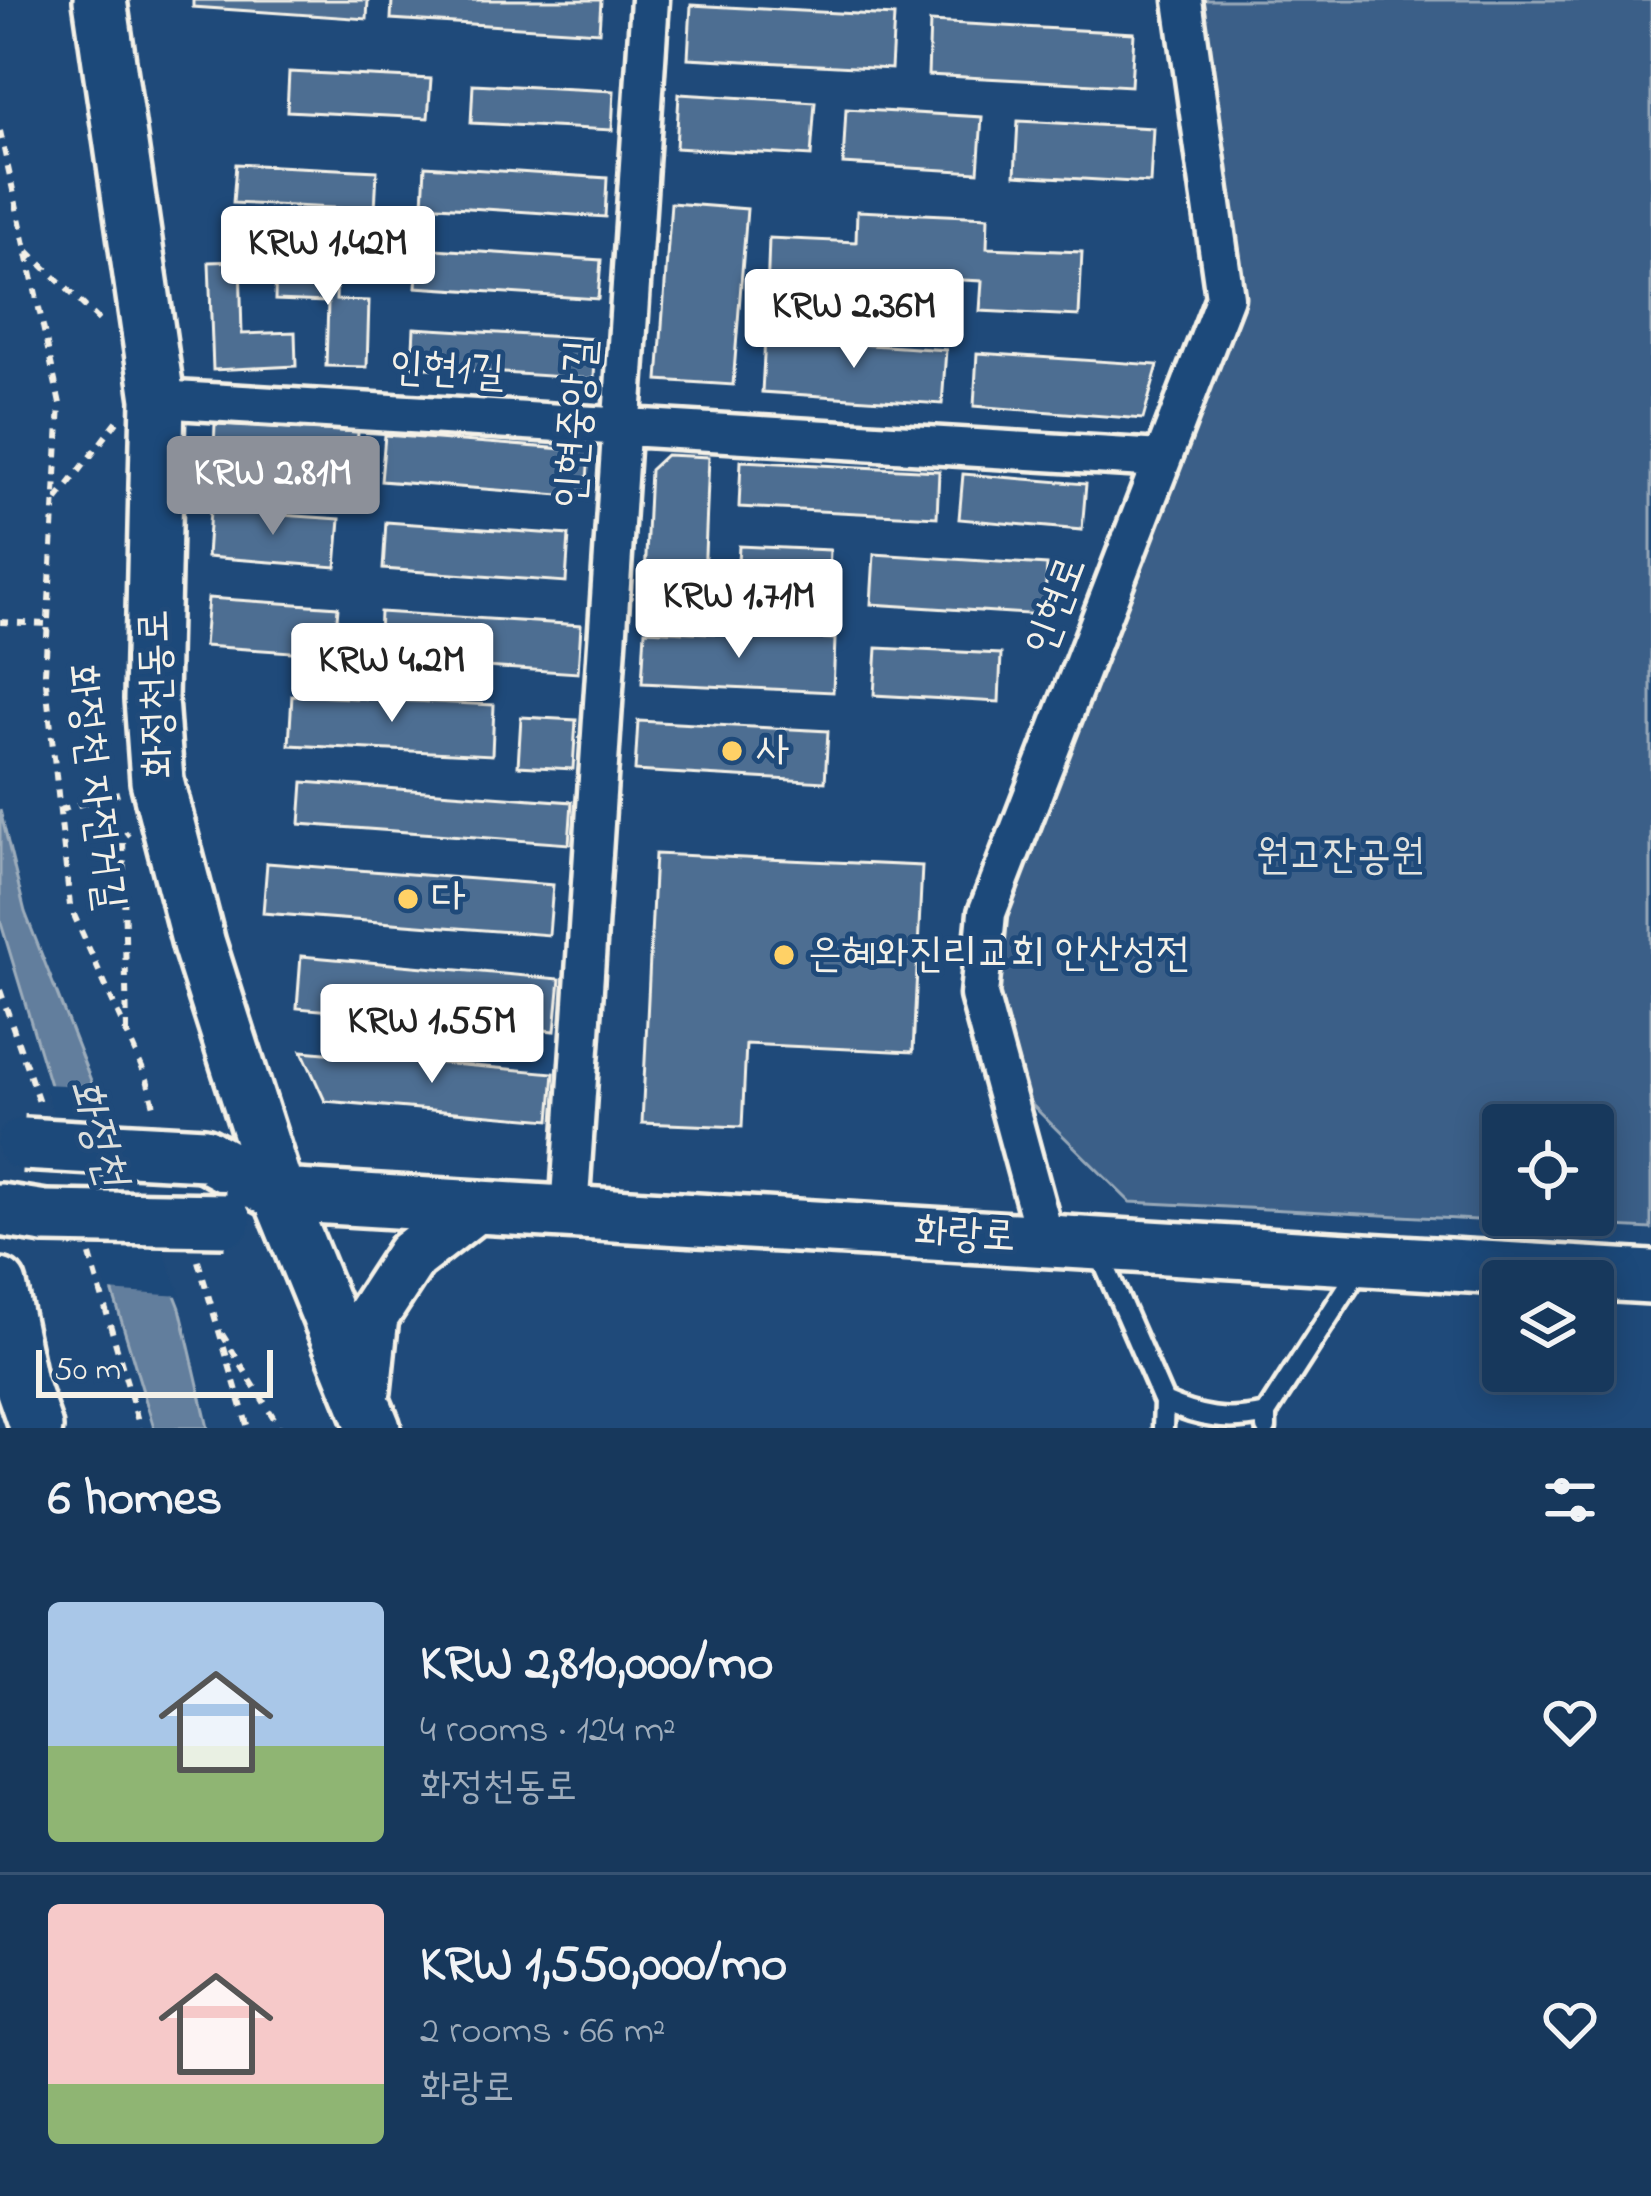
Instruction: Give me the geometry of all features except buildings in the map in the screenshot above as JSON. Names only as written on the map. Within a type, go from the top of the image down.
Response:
[{"type":"street","name":"화정천동로","points":[[100,0],[155,386],[151,699],[160,792],[200,944],[279,1196],[368,1414]]},
{"type":"street","name":"인현중앙길","points":[[569,1213],[650,0]]},
{"type":"street","name":"인현로","points":[[1071,1242],[979,994],[987,913],[1225,297],[1183,0]]},
{"type":"street","name":"인현1길","points":[[155,386],[622,427],[1162,459]]},
{"type":"street","name":"화랑로","points":[[12,1143],[204,1154],[279,1196],[1651,1277]]},
{"type":"street","name":"화랑로","points":[[22,1214],[212,1240],[279,1196]]},
{"type":"street","points":[[368,1414],[372,1316],[411,1256],[474,1207]]},
{"type":"street","points":[[0,1285],[20,1382],[36,1428]]},
{"type":"lane","points":[[1071,1242],[1163,1402],[1163,1428]]},
{"type":"lane","points":[[1163,1402],[1193,1415],[1266,1421],[1366,1260]]},
{"type":"path","name":"화정천 자전거길","points":[[0,131],[60,404],[45,673],[70,906],[147,1079],[160,1125]]},
{"type":"path","points":[[28,251],[106,328]]},
{"type":"path","points":[[54,503],[155,386]]},
{"type":"path","points":[[0,622],[48,624]]},
{"type":"path","points":[[60,811],[160,792]]},
{"type":"path","points":[[127,1035],[123,837],[160,792]]},
{"type":"path","points":[[212,1240],[216,1324],[248,1428]]},
{"type":"path","points":[[216,1324],[280,1428]]},
{"type":"green space","name":"원고잔공원","points":[[1171,0],[1651,0],[1651,1229],[1614,1227],[1614,1104],[1482,1104],[1482,1220],[1130,1202],[1011,1084],[966,937],[1000,864],[1210,303]]},
{"type":"water","name":"화정천","points":[[0,810],[25,912],[180,1308],[208,1428],[154,1428],[0,920]]},
{"type":"pier","points":[[44,1084],[100,1087],[181,1296],[107,1291]]},
{"type":"place","name":"사","points":[[732,751]]},
{"type":"place","name":"다","points":[[408,899]]},
{"type":"place","name":"은혜와진리교회 안산성전","points":[[784,955]]}]
